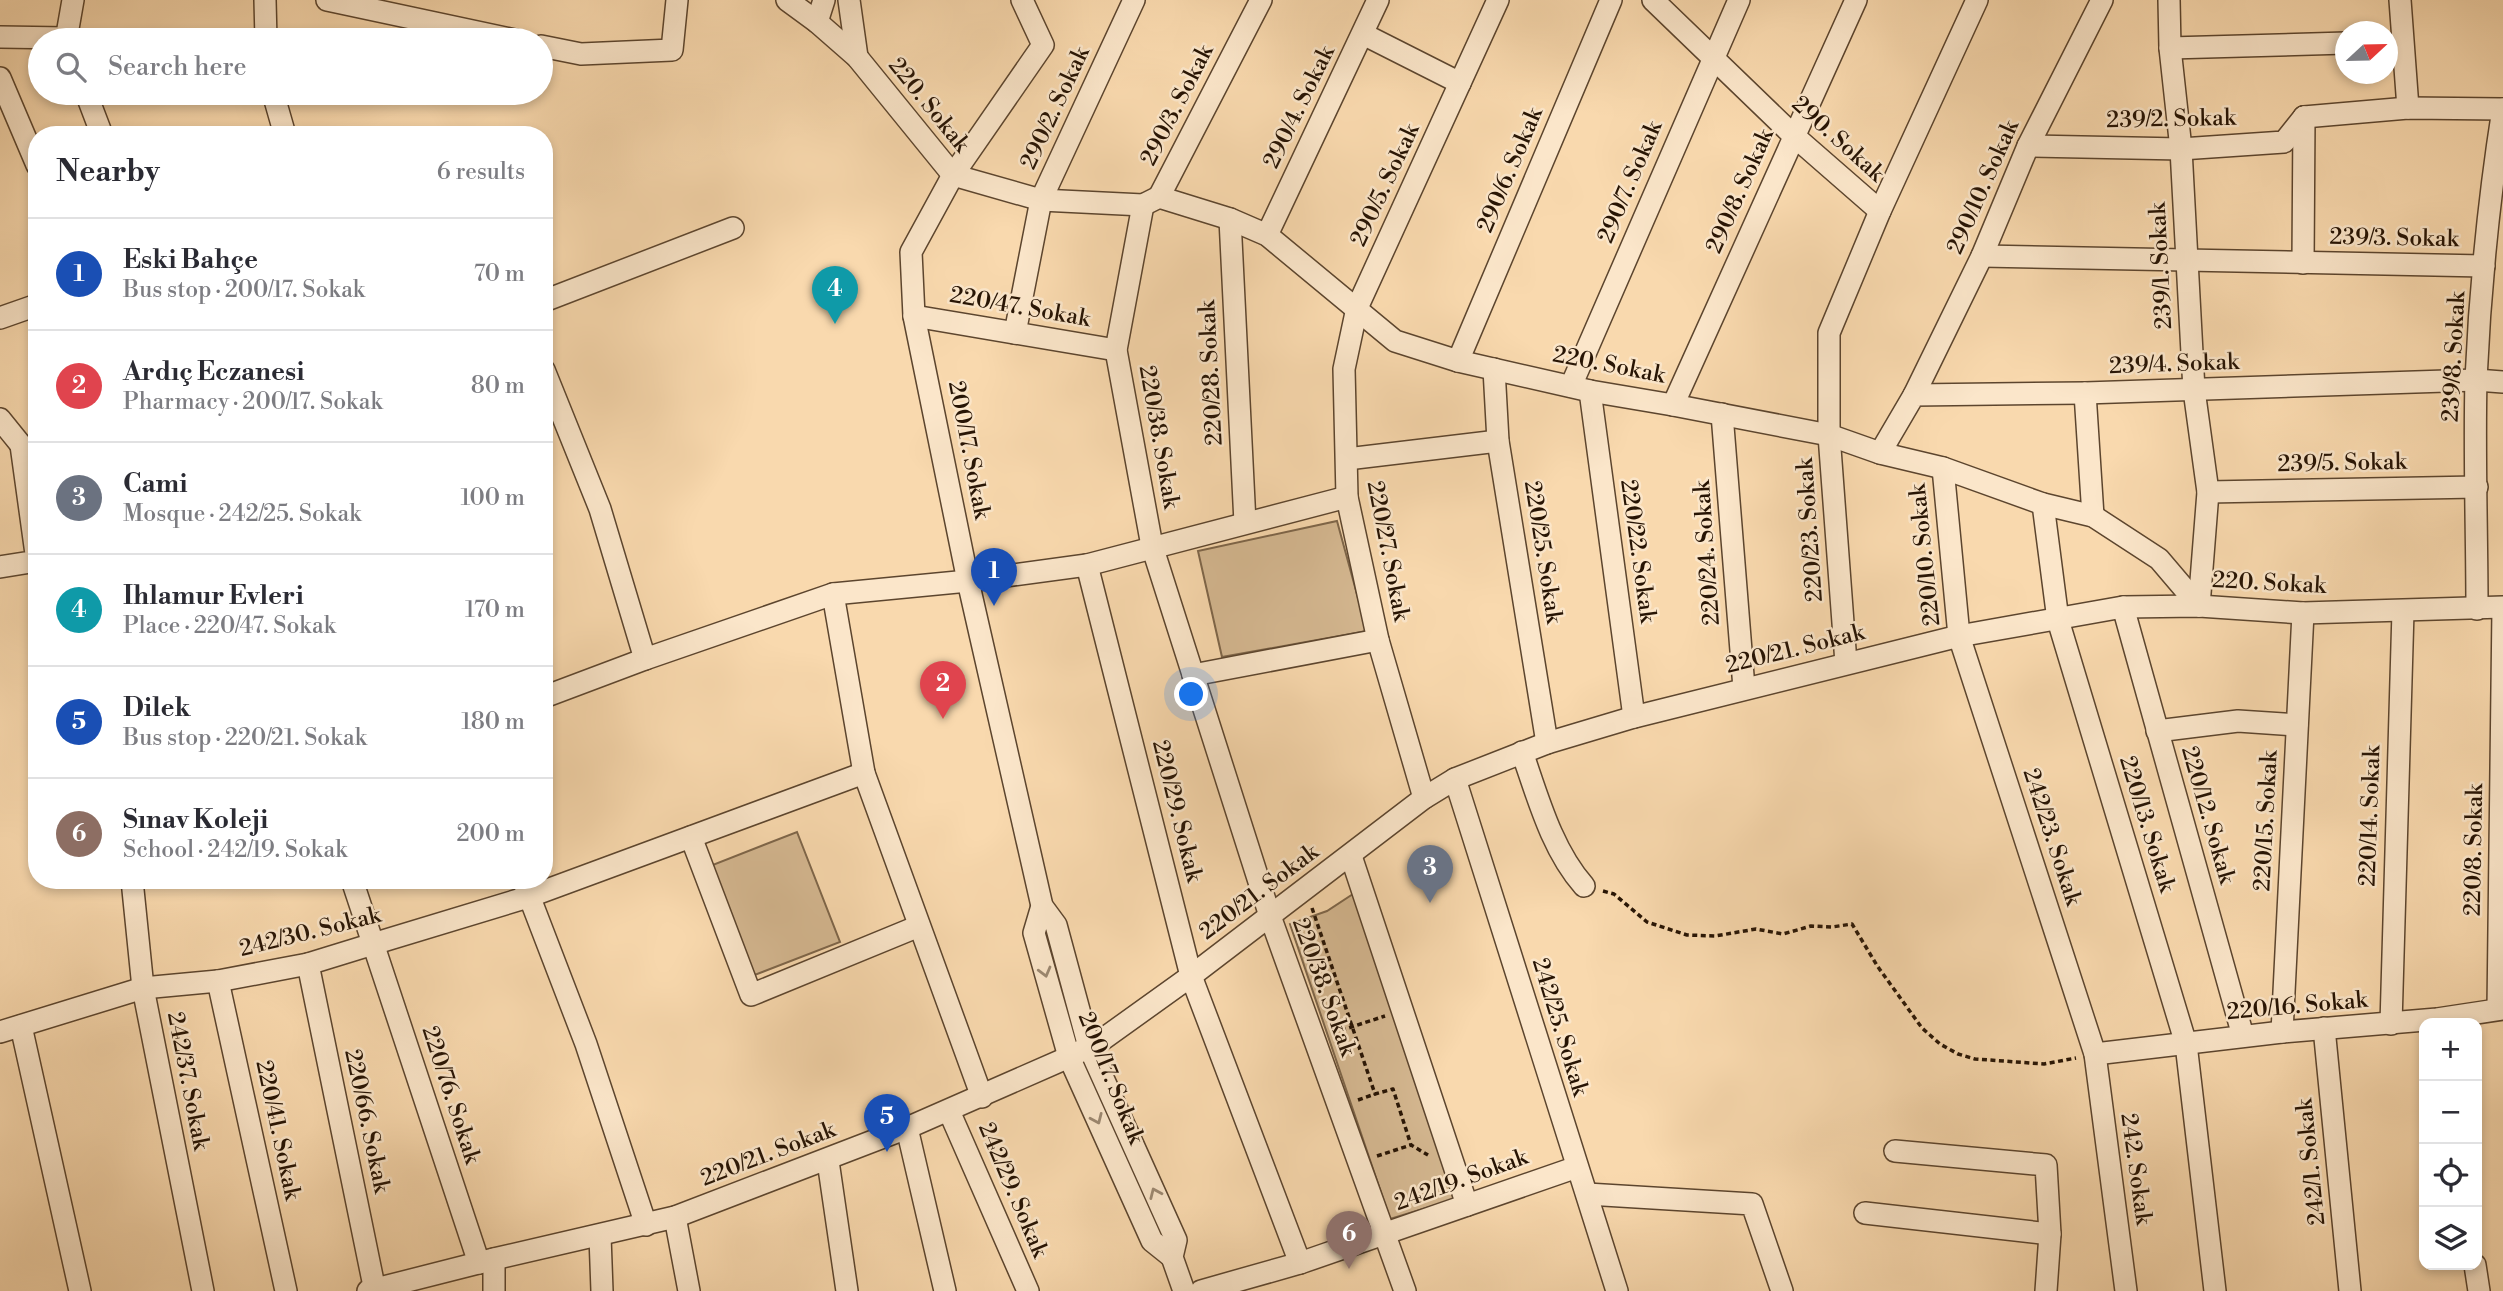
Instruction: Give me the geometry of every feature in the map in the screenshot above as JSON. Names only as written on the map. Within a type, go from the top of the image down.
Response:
[{"type":"street","points":[[68,28],[73,0]]},
{"type":"street","points":[[265,0],[266,28]]},
{"type":"street","points":[[327,0],[459,28]]},
{"type":"street","points":[[553,48],[581,54],[672,50],[677,0]]},
{"type":"street","name":"220. Sokak","points":[[787,0],[817,22],[856,57],[953,174],[1041,200],[1151,201],[1230,219],[1267,235],[1395,341],[1458,361],[1581,388],[1829,435],[1880,453],[1942,468],[2043,504],[2093,516],[2159,559],[2199,606],[2303,613],[2503,607]]},
{"type":"street","points":[[817,22],[824,0]]},
{"type":"street","points":[[849,0],[856,57]]},
{"type":"street","name":"200/17. Sokak","points":[[1022,0],[1043,45],[953,174],[911,252],[915,316],[968,581],[1042,906],[1056,925],[1090,1047],[1176,1240],[1172,1257]]},
{"type":"street","name":"290/2. Sokak","points":[[1015,333],[1041,200],[1133,0]]},
{"type":"street","name":"290/3. Sokak","points":[[1151,201],[1261,0]]},
{"type":"street","name":"290/4. Sokak","points":[[1267,235],[1378,0]]},
{"type":"street","name":"290/5. Sokak","points":[[1357,308],[1497,0]]},
{"type":"street","name":"290/6. Sokak","points":[[1458,361],[1611,0]]},
{"type":"street","name":"290. Sokak","points":[[1653,0],[1794,136],[1880,211],[1829,333],[1829,435]]},
{"type":"street","name":"290/7. Sokak","points":[[1581,388],[1713,57],[1739,0]]},
{"type":"street","name":"290/8. Sokak","points":[[1673,404],[1856,0]]},
{"type":"street","points":[[1880,211],[1978,0]]},
{"type":"street","name":"290/10. Sokak","points":[[1913,395],[1982,256],[2028,146],[2102,0]]},
{"type":"street","name":"239/1. Sokak","points":[[2169,0],[2181,149],[2194,390],[2208,492],[2199,606]]},
{"type":"street","points":[[2398,21],[2400,0]]},
{"type":"street","points":[[1363,34],[1460,83]]},
{"type":"street","points":[[0,37],[28,38]]},
{"type":"street","points":[[2171,48],[2335,43]]},
{"type":"street","points":[[2398,57],[2408,108]]},
{"type":"street","points":[[0,78],[28,144]]},
{"type":"street","points":[[91,105],[99,126]]},
{"type":"street","points":[[276,105],[282,126]]},
{"type":"street","points":[[2304,117],[2408,108],[2503,109]]},
{"type":"street","name":"239/8. Sokak","points":[[2477,609],[2476,380],[2484,266],[2499,166],[2503,109]]},
{"type":"street","name":"239/2. Sokak","points":[[2028,146],[2181,149],[2284,142],[2304,117]]},
{"type":"street","name":"239/3. Sokak","points":[[2303,263],[2304,117]]},
{"type":"street","name":"220/38. Sokak","points":[[1151,201],[1116,350],[1152,546],[1270,916],[1405,1291]]},
{"type":"street","name":"220/28. Sokak","points":[[1230,219],[1245,523]]},
{"type":"street","points":[[553,298],[733,228]]},
{"type":"street","name":"239/3. Sokak","points":[[1982,256],[2484,266]]},
{"type":"street","points":[[0,318],[28,308]]},
{"type":"street","name":"220/27. Sokak","points":[[1357,308],[1344,369],[1347,497],[1378,640],[1424,798]]},
{"type":"street","name":"220/47. Sokak","points":[[915,316],[1116,350]]},
{"type":"street","name":"220/25. Sokak","points":[[1494,369],[1498,441],[1547,743]]},
{"type":"street","name":"239/4. Sokak","points":[[1913,395],[2085,393],[2476,380],[2503,382]]},
{"type":"street","name":"220/22. Sokak","points":[[1581,388],[1634,717]]},
{"type":"street","points":[[553,392],[600,509],[645,659]]},
{"type":"street","points":[[2085,393],[2093,516]]},
{"type":"street","points":[[1880,453],[1913,395]]},
{"type":"street","name":"220/24. Sokak","points":[[1722,414],[1744,688]]},
{"type":"street","points":[[0,419],[28,448]]},
{"type":"street","name":"220/23. Sokak","points":[[1829,435],[1846,663]]},
{"type":"street","points":[[1347,458],[1498,441]]},
{"type":"street","points":[[0,449],[28,449]]},
{"type":"street","name":"220/10. Sokak","points":[[1942,468],[1959,636]]},
{"type":"street","name":"239/5. Sokak","points":[[2208,492],[2477,487]]},
{"type":"street","points":[[553,694],[833,594],[968,581],[1087,565],[1347,497]]},
{"type":"street","name":"220/13. Sokak","points":[[2043,504],[2058,620],[2186,1044],[2215,1291]]},
{"type":"street","points":[[0,567],[28,562]]},
{"type":"street","name":"220/29. Sokak","points":[[1087,565],[1191,976],[1300,1263]]},
{"type":"street","points":[[833,594],[864,773],[982,1097]]},
{"type":"street","name":"220/21. Sokak","points":[[372,1290],[676,1217],[828,1161],[982,1097],[1069,1057],[1099,1042],[1191,976],[1424,798],[1454,779],[1522,752],[1634,717],[1959,636],[2123,607],[2199,606]]},
{"type":"street","name":"220/12. Sokak","points":[[2123,607],[2243,1036]]},
{"type":"street","name":"220/8. Sokak","points":[[2501,1009],[2503,607]]},
{"type":"street","name":"220/14. Sokak","points":[[2390,1024],[2403,611]]},
{"type":"street","name":"220/15. Sokak","points":[[2282,1032],[2303,613]]},
{"type":"street","name":"242/23. Sokak","points":[[1959,636],[2095,1055]]},
{"type":"street","points":[[1193,675],[1378,640]]},
{"type":"street","points":[[2157,731],[2238,721],[2297,726]]},
{"type":"street","points":[[1522,752],[1552,833],[1571,871],[1584,886]]},
{"type":"street","name":"242/30. Sokak","points":[[553,879],[691,837],[864,773]]},
{"type":"street","name":"242/25. Sokak","points":[[1454,779],[1617,1291]]},
{"type":"street","points":[[691,837],[751,995],[919,926]]},
{"type":"street","points":[[1351,856],[1467,1205]]},
{"type":"street","name":"242/37. Sokak","points":[[133,889],[143,988],[203,1291]]},
{"type":"street","name":"220/76. Sokak","points":[[355,889],[486,1261],[494,1291]]},
{"type":"street","name":"242/30. Sokak","points":[[0,1032],[143,988],[218,981],[307,964],[373,944],[522,889]]},
{"type":"street","points":[[525,889],[586,1044],[646,1225]]},
{"type":"street","name":"200/17. Sokak","points":[[1042,906],[1034,933],[1069,1057],[1152,1241],[1172,1257],[1184,1291]]},
{"type":"street","name":"220/66. Sokak","points":[[307,964],[372,1290]]},
{"type":"street","name":"220/41. Sokak","points":[[218,981],[286,1291]]},
{"type":"street","name":"220/16. Sokak","points":[[2454,1018],[2501,1009]]},
{"type":"street","name":"220/16. Sokak","points":[[2095,1055],[2282,1032],[2419,1022]]},
{"type":"street","points":[[21,1026],[80,1291]]},
{"type":"street","name":"242/1. Sokak","points":[[2324,1028],[2350,1291]]},
{"type":"street","name":"242. Sokak","points":[[2095,1055],[2126,1291]]},
{"type":"street","name":"242/29. Sokak","points":[[949,1111],[1028,1291]]},
{"type":"street","points":[[907,1128],[945,1291]]},
{"type":"street","points":[[1895,1152],[2046,1165],[2050,1234],[2046,1291]]},
{"type":"street","points":[[828,1161],[846,1291]]},
{"type":"street","name":"242/19. Sokak","points":[[1201,1291],[1300,1263],[1577,1167]]},
{"type":"street","points":[[1587,1194],[1752,1204],[1782,1291]]},
{"type":"street","points":[[1865,1213],[2050,1234]]},
{"type":"street","points":[[676,1217],[688,1291]]},
{"type":"street","points":[[600,1236],[603,1291]]},
{"type":"street","points":[[2476,1270],[2479,1291]]},
{"type":"path","points":[[1584,886],[1614,894],[1647,922],[1687,935],[1715,936],[1756,929],[1783,934],[1811,926],[1852,924],[1878,967],[1922,1028],[1940,1044],[1958,1054],[1975,1059],[2044,1064],[2095,1055]]},
{"type":"path","points":[[1306,890],[1375,1094],[1393,1089],[1411,1145],[1456,1172]]},
{"type":"path","points":[[1314,1040],[1402,1010]]},
{"type":"path","points":[[1371,1158],[1411,1145]]},
{"type":"shaded area","points":[[1337,521],[1367,631],[1222,657],[1198,551]]},
{"type":"shaded area","points":[[797,832],[840,942],[752,976],[710,866]]},
{"type":"shaded area","points":[[1353,894],[1456,1199],[1390,1219],[1290,924],[1327,911]]},
{"type":"place","name":"Ihlamur Evleri","points":[[835,324]]},
{"type":"place","name":"Eski Bahçe","points":[[994,606]]},
{"type":"place","name":"Ardıç Eczanesi","points":[[943,719]]},
{"type":"place","name":"Cami","points":[[1430,903]]},
{"type":"place","name":"Dilek","points":[[887,1152]]},
{"type":"place","name":"Sınav Koleji","points":[[1349,1269]]}]
